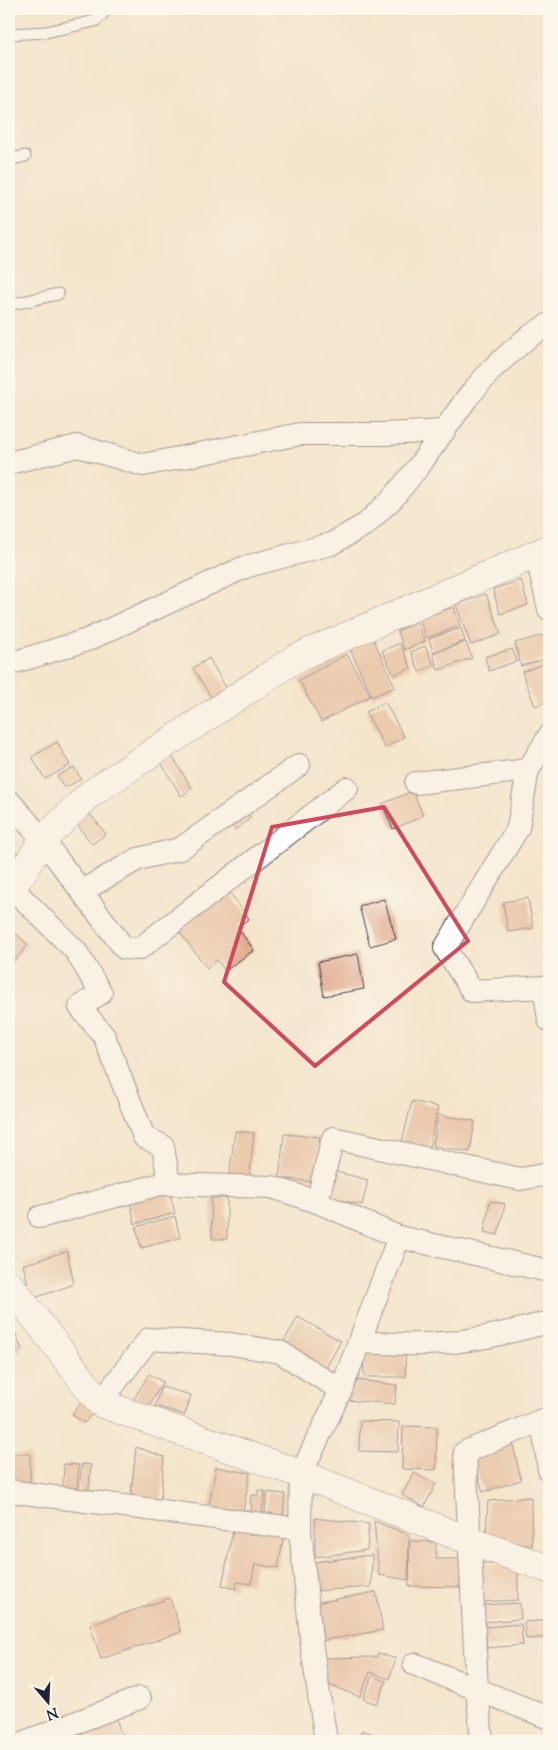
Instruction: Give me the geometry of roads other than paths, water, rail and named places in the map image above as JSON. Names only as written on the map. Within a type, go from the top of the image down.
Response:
[{"type":"street","points":[[9,664],[87,640],[245,567],[331,544],[366,524],[393,498],[419,466],[467,398],[493,368],[527,338],[549,324]]},
{"type":"street","points":[[9,463],[78,446],[143,466],[300,434],[384,434],[444,431]]},
{"type":"street","points":[[169,1184],[163,1146],[144,1137],[104,1036],[80,1007],[101,994],[75,950],[10,891],[43,840],[90,794],[296,658],[542,551],[549,609]]},
{"type":"street","points":[[549,736],[528,770],[518,828],[446,948],[472,991],[546,986],[549,1020]]},
{"type":"street","points":[[82,891],[138,859],[180,849],[299,765]]},
{"type":"street","points":[[416,783],[528,770]]},
{"type":"street","points":[[9,801],[43,840],[124,948],[139,950],[347,788]]},
{"type":"street","points":[[317,1202],[333,1138],[520,1180],[549,1174]]},
{"type":"street","points":[[40,1217],[162,1184],[272,1187],[317,1202],[399,1237],[549,1271]]},
{"type":"street","points":[[326,1741],[312,1648],[300,1529],[301,1474],[341,1390],[399,1237]]},
{"type":"street","points":[[9,1284],[100,1403],[301,1474],[470,1541],[549,1569]]},
{"type":"street","points":[[360,1342],[424,1344],[454,1342],[505,1334],[549,1322]]},
{"type":"street","points":[[100,1403],[149,1339],[231,1344],[280,1352],[341,1390]]},
{"type":"street","points":[[482,1741],[477,1689],[465,1452],[542,1420],[549,1470]]},
{"type":"street","points":[[9,1490],[300,1529]]},
{"type":"street","points":[[414,1664],[549,1718]]},
{"type":"street","points":[[27,1741],[140,1698]]},
{"type":"lane","points":[[9,34],[46,32],[95,21],[108,9]]},
{"type":"lane","points":[[9,160],[25,156]]},
{"type":"lane","points":[[9,305],[58,294]]}]
